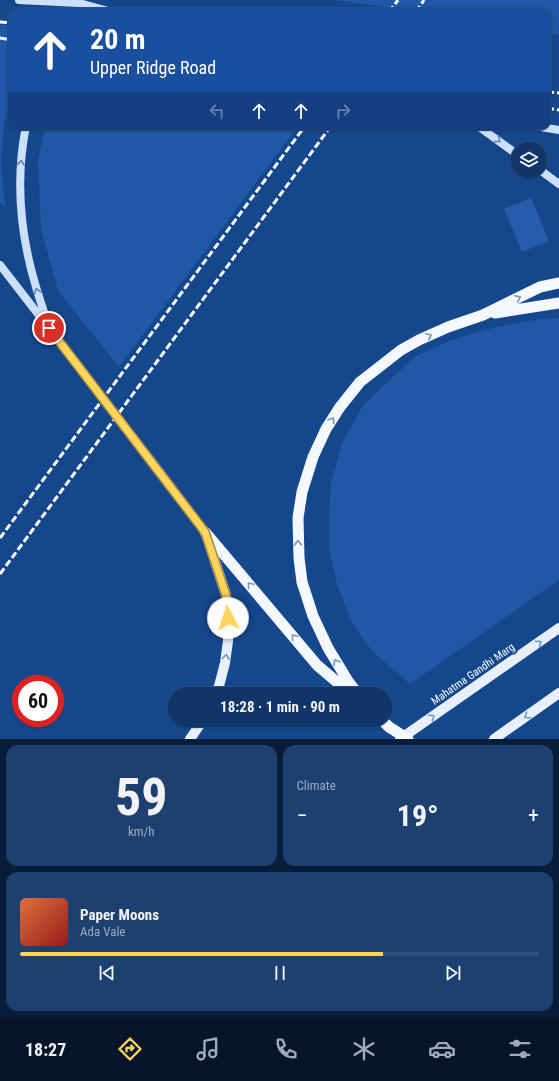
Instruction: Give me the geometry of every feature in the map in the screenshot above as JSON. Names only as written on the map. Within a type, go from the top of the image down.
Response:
[{"type":"highway","points":[[353,687],[328,648],[313,616],[302,582],[299,558],[298,518],[302,492],[313,457],[326,429],[340,407],[360,382],[401,350],[448,327],[483,315],[540,287],[559,283]]},
{"type":"highway","points":[[483,315],[559,303]]},
{"type":"highway","points":[[205,532],[317,665],[343,687]]},
{"type":"highway","points":[[389,727],[408,739]]},
{"type":"main road","points":[[19,0],[79,3],[97,8]]},
{"type":"main road","points":[[25,130],[19,179],[22,221],[32,274],[49,328]]},
{"type":"main road","points":[[484,130],[511,150]]},
{"type":"main road","points":[[547,175],[559,184]]},
{"type":"main road","points":[[0,265],[205,532],[226,595],[228,641],[225,664],[218,687]]},
{"type":"main road","name":"Mahatma Gandhi Marg","points":[[400,739],[559,628]]},
{"type":"main road","points":[[494,739],[559,693]]},
{"type":"main road","points":[[190,739],[198,727]]},
{"type":"shaded area","points":[[337,0],[559,0],[559,35],[551,33],[551,8],[390,8]]},
{"type":"shaded area","points":[[0,25],[8,25],[8,106],[4,124],[1,164],[5,207],[0,202]]},
{"type":"shaded area","points":[[44,130],[295,130],[119,367],[58,291],[41,229],[38,161]]},
{"type":"shaded area","points":[[559,318],[559,580],[410,684],[372,651],[351,621],[337,584],[329,549],[329,513],[331,483],[341,446],[362,407],[415,357],[451,340],[496,327],[540,319]]},
{"type":"building","points":[[531,198],[549,241],[522,252],[504,209]]},
{"type":"railway","points":[[392,8],[398,0]]},
{"type":"railway","points":[[419,8],[424,0]]},
{"type":"railway","points":[[0,22],[8,23]]},
{"type":"railway","points":[[0,38],[8,39]]},
{"type":"railway","points":[[551,92],[559,93]]},
{"type":"railway","points":[[551,109],[559,110]]},
{"type":"railway","points":[[0,538],[302,130]]},
{"type":"railway","points":[[0,574],[328,130]]},
{"type":"route","points":[[49,328],[205,532],[226,595],[228,618]]}]
